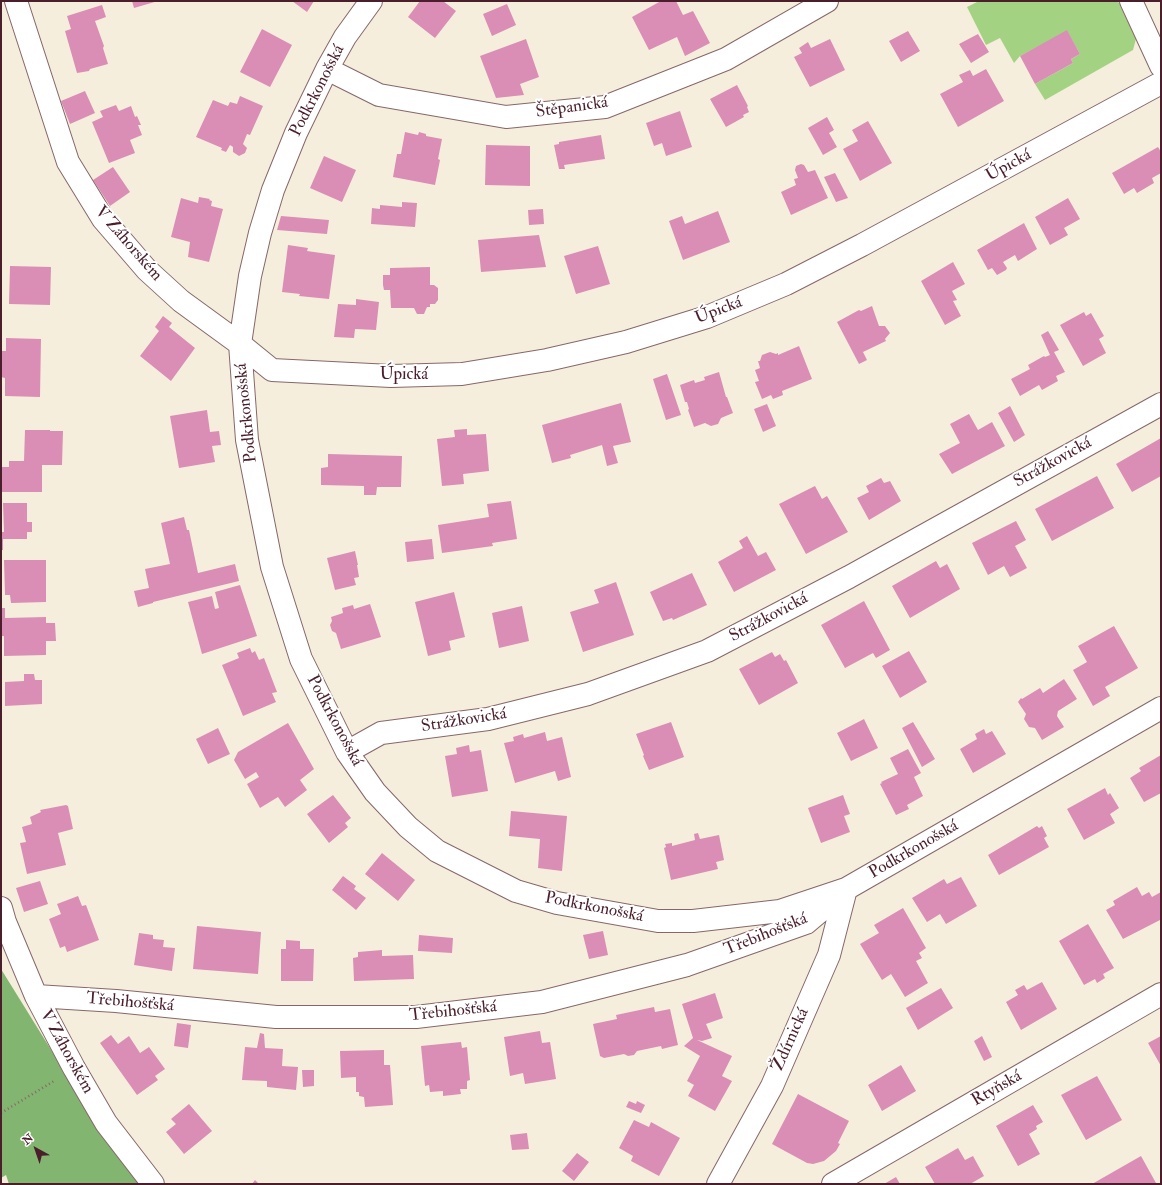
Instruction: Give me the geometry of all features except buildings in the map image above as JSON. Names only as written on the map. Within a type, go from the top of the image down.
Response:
[{"type":"street","name":"V Záhorském","points":[[16,1],[68,162],[102,219],[147,270],[181,301],[240,344]]},
{"type":"street","name":"Podkrkonošská","points":[[371,1],[345,37],[326,69],[296,133],[273,190],[260,232],[250,276],[240,344],[247,440],[272,567],[301,659],[347,752],[375,792],[408,827],[437,851],[516,891],[557,903],[658,921],[693,921],[780,911],[846,889],[1161,708]]},
{"type":"street","name":"Štěpanická","points":[[326,69],[379,95],[506,117],[604,107],[726,59],[827,1]]},
{"type":"street","points":[[1131,1],[1161,66]]},
{"type":"street","name":"Úpická","points":[[240,344],[272,370],[391,376],[462,374],[547,360],[626,342],[707,317],[786,284],[862,245],[1161,83]]},
{"type":"street","name":"Strážkovická","points":[[347,752],[381,733],[496,717],[588,694],[707,651],[848,577],[1161,404]]},
{"type":"street","name":"Třebihošťská","points":[[36,996],[116,1001],[276,1017],[416,1017],[542,1002],[687,965],[806,923],[846,889]]},
{"type":"street","name":"Ždírnická","points":[[718,1184],[772,1086],[829,955],[846,889]]},
{"type":"street","name":"V Záhorském","points":[[1,908],[5,922],[36,996],[74,1068],[106,1123],[153,1184]]},
{"type":"street","name":"Rtyňská","points":[[833,1184],[1161,994]]},
{"type":"path","points":[[1,1113],[74,1068]]},
{"type":"green space","points":[[979,1],[1118,1],[1136,39],[1133,50],[1045,100],[1035,84],[1073,63],[1071,59],[1080,54],[1067,31],[1020,56],[1014,63],[1000,38],[986,45],[967,7]]},
{"type":"green space","points":[[1,969],[102,1132],[145,1184],[9,1184],[6,1175],[1,1178]]}]
